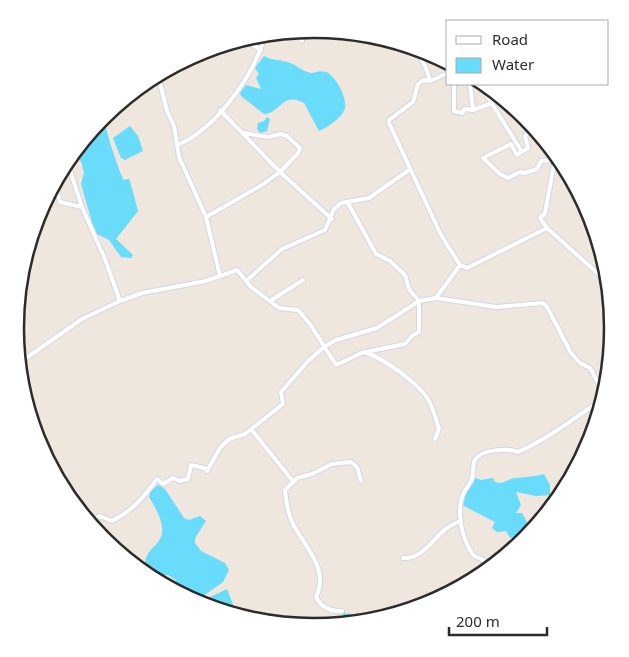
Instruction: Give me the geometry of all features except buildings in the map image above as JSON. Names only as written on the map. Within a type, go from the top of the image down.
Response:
[{"type":"street","points":[[178,145],[192,139],[238,90],[261,50],[263,42]]},
{"type":"street","points":[[252,45],[261,50]]},
{"type":"street","points":[[421,58],[430,81]]},
{"type":"street","points":[[446,74],[430,81],[423,80],[418,84],[413,102],[389,120],[409,170],[441,235],[460,265],[468,268],[547,228]]},
{"type":"street","points":[[160,83],[178,145],[179,156],[206,217],[220,276]]},
{"type":"street","points":[[454,85],[456,91],[454,111],[462,113],[466,108],[473,110],[497,102]]},
{"type":"street","points":[[470,85],[473,110]]},
{"type":"street","points":[[486,94],[522,152]]},
{"type":"street","points":[[220,110],[280,172],[332,219]]},
{"type":"street","points":[[528,132],[525,136],[528,148],[517,155],[511,144],[483,158],[500,174],[508,178],[520,172],[525,173],[537,169],[541,161],[551,160]]},
{"type":"street","points":[[206,217],[262,186],[280,172],[298,153],[300,148],[281,134],[268,137],[244,133]]},
{"type":"street","points":[[553,163],[545,213],[540,218],[547,228],[601,276]]},
{"type":"street","points":[[246,281],[282,249],[325,230],[332,219],[334,210],[342,203],[369,198],[409,170]]},
{"type":"street","points":[[70,171],[82,208],[109,268],[120,301]]},
{"type":"street","points":[[58,193],[60,202],[82,208]]},
{"type":"street","points":[[25,359],[82,319],[120,301],[142,292],[206,281],[234,269],[240,272],[246,281],[279,308],[298,310],[310,324],[336,364],[364,352],[395,347],[409,341],[413,335],[419,332],[419,301],[409,289],[402,271],[390,261],[376,254],[348,203]]},
{"type":"street","points":[[436,298],[460,265]]},
{"type":"street","points":[[270,301],[303,280]]},
{"type":"street","points":[[95,519],[100,516],[112,521],[119,518],[134,508],[157,479],[162,484],[172,478],[180,481],[188,479],[191,464],[204,468],[207,471],[220,448],[229,439],[245,434],[283,404],[281,392],[308,361],[324,347],[336,340],[377,328],[419,301],[436,298],[496,307],[543,303],[571,353],[580,363],[590,368],[600,386]]},
{"type":"street","points":[[364,352],[389,365],[415,385],[428,399],[439,429],[435,439]]},
{"type":"street","points":[[487,562],[473,555],[467,546],[461,520],[460,503],[464,492],[472,480],[476,458],[481,454],[510,449],[518,452],[556,432],[595,405]]},
{"type":"street","points":[[251,429],[292,480]]},
{"type":"street","points":[[342,611],[324,607],[316,597],[321,579],[310,548],[292,523],[286,502],[285,490],[292,480],[342,461],[351,462],[357,468],[361,481]]},
{"type":"street","points":[[403,558],[410,558],[434,543],[447,528],[461,520]]},
{"type":"water","points":[[264,56],[290,63],[311,73],[324,71],[330,74],[343,93],[344,111],[330,125],[319,131],[304,103],[297,100],[286,101],[270,113],[264,114],[241,96],[240,93],[246,85],[261,89],[256,78],[259,74],[255,68]]},
{"type":"water","points":[[267,117],[270,119],[267,131],[260,133],[257,129],[258,123],[264,121]]},
{"type":"water","points":[[106,126],[119,170],[123,180],[129,179],[130,181],[138,211],[116,239],[133,255],[131,258],[121,257],[109,240],[95,233],[81,184],[84,173],[79,159]]},
{"type":"water","points":[[130,126],[138,136],[143,151],[125,160],[121,158],[113,138]]},
{"type":"water","points":[[544,474],[550,485],[550,495],[536,496],[516,492],[521,505],[516,513],[522,513],[528,524],[518,536],[510,538],[506,531],[497,532],[492,528],[495,522],[462,505],[465,492],[476,478],[481,480],[493,478],[495,482],[501,483],[515,478]]},
{"type":"water","points":[[158,485],[165,489],[184,518],[189,520],[200,516],[206,521],[195,538],[195,543],[201,551],[225,563],[229,570],[223,582],[202,597],[176,584],[176,580],[168,575],[162,576],[146,565],[149,553],[161,536],[162,527],[149,497],[151,491]]},
{"type":"water","points":[[227,589],[234,608],[221,604],[207,598]]},
{"type":"water","points":[[344,613],[355,617],[352,617],[339,618]]}]
